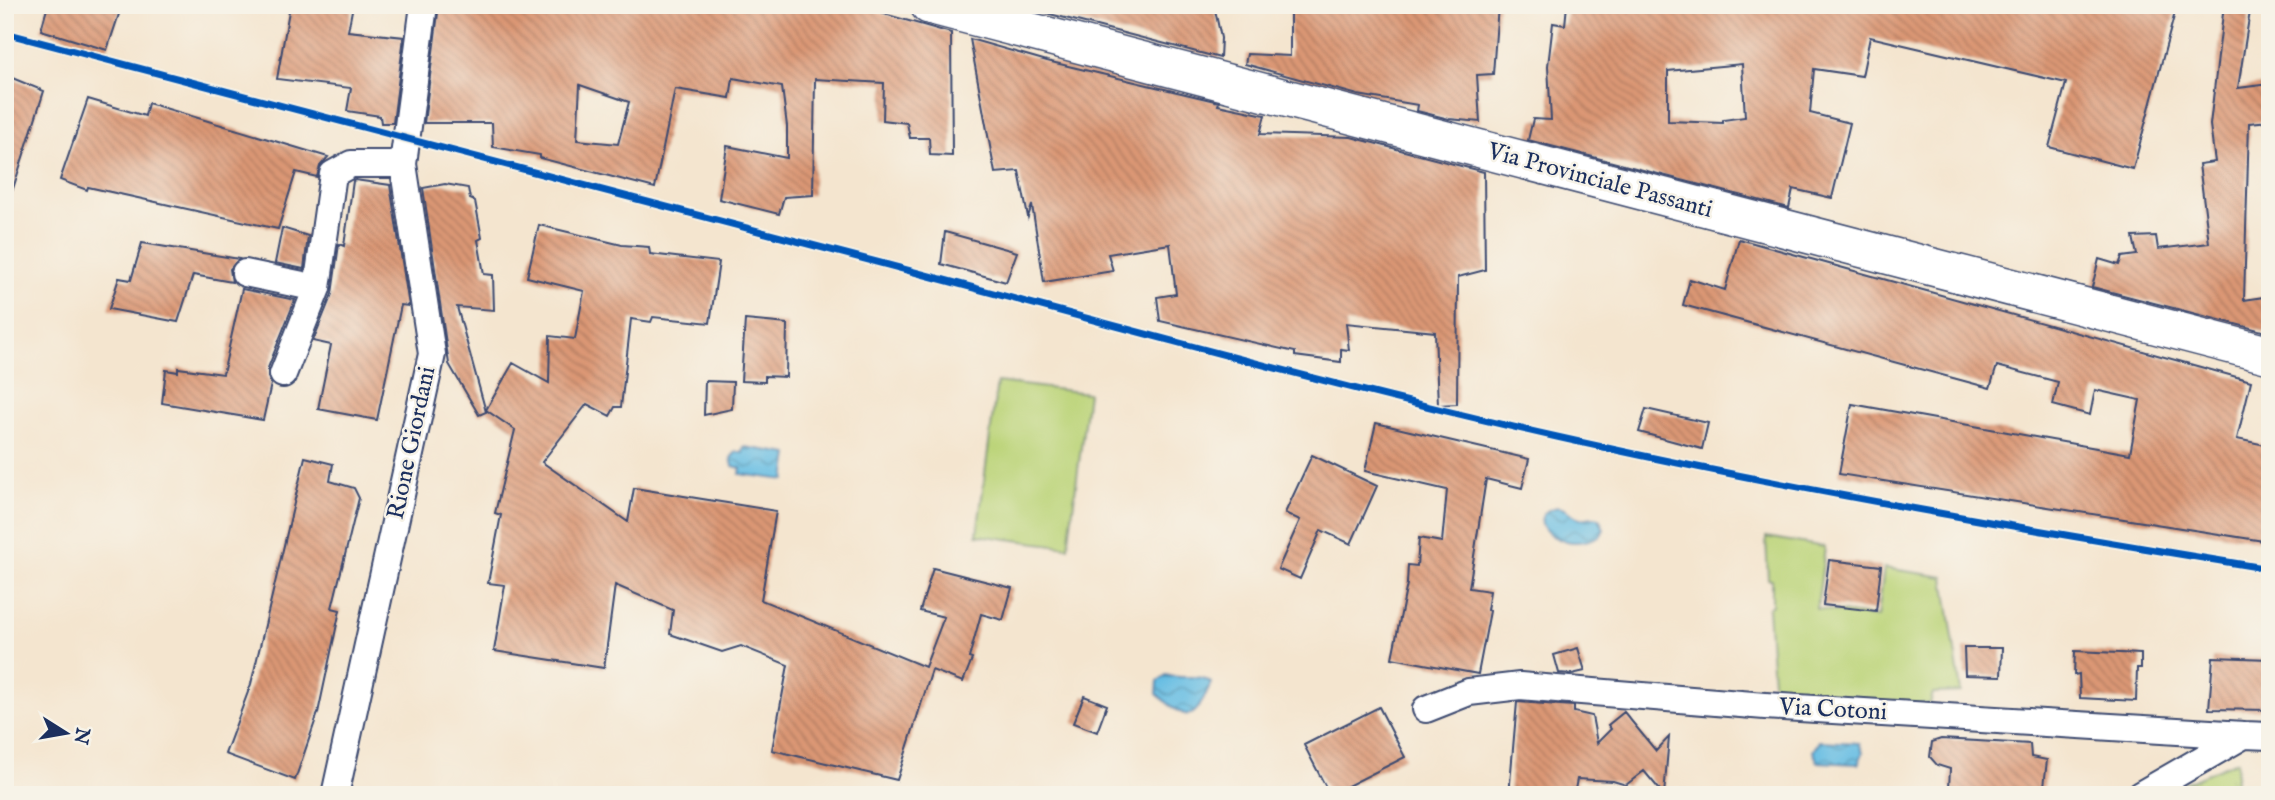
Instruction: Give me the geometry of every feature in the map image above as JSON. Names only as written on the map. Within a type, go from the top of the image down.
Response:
[{"type":"main road","name":"Via Provinciale Passanti","points":[[929,5],[2270,355]]},
{"type":"street","name":"Rione Giordani","points":[[335,795],[432,354],[403,164],[424,5]]},
{"type":"street","points":[[283,374],[317,288],[333,174],[351,164],[403,164]]},
{"type":"street","points":[[245,273],[317,288]]},
{"type":"street","name":"Via Cotoni","points":[[1426,709],[1469,692],[1520,686],[1765,706],[2257,736]]},
{"type":"street","points":[[2140,795],[2257,736]]},
{"type":"green space","points":[[997,382],[1088,393],[1068,547],[977,535]]},
{"type":"green space","points":[[1766,537],[1825,547],[1817,609],[1878,617],[1884,568],[1944,577],[1961,692],[1933,693],[1930,704],[1783,698],[1773,682],[1768,608],[1772,605],[1772,580],[1768,579]]},
{"type":"green space","points":[[2237,761],[2235,795],[2162,795],[2184,783]]},
{"type":"water","points":[[744,447],[789,454],[785,480],[740,474],[741,468],[733,466],[731,458],[736,452],[743,453]]},
{"type":"water","points":[[1558,507],[1580,519],[1599,518],[1604,529],[1601,535],[1585,541],[1571,542],[1548,533],[1542,518],[1547,511]]},
{"type":"water","points":[[1166,675],[1197,677],[1211,683],[1195,712],[1184,714],[1157,694],[1158,681]]},
{"type":"water","points":[[1819,741],[1859,743],[1863,753],[1858,764],[1818,762],[1813,751]]},
{"type":"building","points":[[48,5],[122,5],[107,50],[41,30]]},
{"type":"building","points":[[290,5],[353,5],[348,31],[404,37],[393,123],[381,123],[380,116],[347,111],[351,88],[277,79]]},
{"type":"building","points":[[439,5],[853,5],[951,33],[952,156],[930,155],[929,138],[910,138],[907,123],[883,120],[884,83],[815,79],[813,195],[784,197],[779,214],[719,199],[727,146],[787,158],[787,126],[782,87],[733,78],[730,98],[675,89],[655,188],[540,158],[540,155],[493,147],[492,123],[424,123]],"holes":[[[580,85],[629,102],[618,144],[577,140]]]},
{"type":"building","points":[[1047,5],[1214,5],[1221,38],[1220,58],[1046,13]]},
{"type":"building","points":[[1290,5],[1498,5],[1493,74],[1477,75],[1480,122],[1449,119],[1417,111],[1418,105],[1358,95],[1245,64],[1247,54],[1290,56]]},
{"type":"building","points":[[1567,5],[2177,5],[2133,169],[2049,147],[2066,83],[1870,37],[1862,76],[1814,69],[1810,113],[1850,123],[1832,198],[1793,189],[1789,208],[1528,140],[1533,119],[1551,120],[1548,66],[1553,23],[1565,25]],"holes":[[[1742,64],[1745,117],[1723,120],[1723,123],[1668,121],[1668,71]]]},
{"type":"building","points":[[2224,5],[2251,5],[2238,88],[2270,84],[2270,121],[2249,123],[2244,300],[2270,296],[2270,333],[2092,287],[2099,259],[2119,265],[2122,257],[2137,255],[2133,237],[2156,236],[2158,249],[2209,243],[2199,164],[2215,162],[2210,125]]},
{"type":"building","points":[[970,39],[1265,115],[1260,134],[1351,137],[1484,172],[1485,270],[1458,277],[1457,404],[1438,405],[1435,332],[1346,323],[1349,350],[1341,349],[1341,362],[1295,356],[1295,352],[1160,321],[1157,297],[1176,294],[1170,244],[1108,254],[1113,271],[1044,282],[1032,205],[1028,217],[1019,171],[995,173]]},
{"type":"building","points":[[5,75],[44,91],[10,198],[5,198]]},
{"type":"building","points":[[88,99],[145,116],[148,103],[328,157],[320,166],[317,177],[296,172],[278,229],[88,187],[87,190],[60,180]]},
{"type":"building","points":[[355,180],[390,185],[409,306],[401,305],[377,420],[318,409],[331,345],[313,341],[332,294],[339,244],[344,246]]},
{"type":"building","points":[[445,184],[468,188],[470,199],[475,201],[482,238],[478,240],[484,274],[493,275],[494,310],[457,307],[486,412],[479,415],[449,364],[423,188]]},
{"type":"building","points":[[539,225],[622,245],[649,247],[650,254],[719,262],[710,323],[653,317],[651,322],[631,319],[621,407],[615,407],[610,416],[587,404],[542,462],[628,522],[634,488],[776,511],[761,600],[925,667],[944,617],[920,611],[933,568],[1012,588],[1003,620],[981,614],[969,658],[972,659],[963,682],[932,670],[897,780],[772,750],[788,665],[741,646],[722,652],[670,634],[673,610],[615,585],[604,668],[494,651],[505,585],[488,583],[501,515],[495,513],[515,430],[486,410],[513,363],[549,383],[550,336],[575,339],[584,291],[527,277]]},
{"type":"building","points":[[282,228],[308,236],[304,269],[275,263]]},
{"type":"building","points":[[945,232],[1017,252],[1006,282],[941,264]]},
{"type":"building","points":[[1739,239],[2251,381],[2237,439],[2270,446],[2270,542],[1839,474],[1852,404],[2130,454],[2140,400],[2095,390],[2090,415],[2053,405],[2058,382],[1997,366],[1990,388],[1683,305],[1690,279],[1725,290]]},
{"type":"building","points":[[142,243],[239,259],[230,269],[232,282],[193,275],[178,322],[109,309],[119,278],[131,280]]},
{"type":"building","points":[[242,289],[295,300],[268,368],[271,384],[263,420],[162,403],[166,370],[178,372],[178,368],[223,374]]},
{"type":"building","points":[[745,320],[787,324],[786,377],[765,376],[765,382],[741,381]]},
{"type":"building","points":[[705,381],[733,382],[732,409],[704,415]]},
{"type":"building","points":[[1646,409],[1708,423],[1702,449],[1639,432]]},
{"type":"building","points":[[1376,423],[1529,459],[1522,488],[1486,479],[1469,588],[1490,591],[1487,610],[1490,611],[1478,674],[1392,658],[1407,584],[1408,565],[1417,566],[1419,538],[1442,542],[1447,490],[1365,471]]},
{"type":"building","points":[[1312,455],[1377,486],[1351,544],[1321,530],[1300,579],[1278,569],[1300,520],[1285,513]]},
{"type":"building","points":[[305,457],[333,464],[330,481],[354,488],[359,498],[332,608],[340,610],[318,713],[295,780],[225,754],[251,684]]},
{"type":"building","points":[[1829,560],[1881,566],[1876,611],[1823,605]]},
{"type":"building","points":[[1578,648],[1585,671],[1559,673],[1554,655]]},
{"type":"building","points":[[1964,648],[2002,648],[2001,676],[1965,675]]},
{"type":"building","points":[[2075,651],[2141,654],[2141,668],[2137,668],[2136,701],[2080,698],[2079,674],[2074,675]]},
{"type":"building","points":[[2213,657],[2270,659],[2270,710],[2209,709]]},
{"type":"building","points":[[1084,696],[1107,705],[1097,732],[1073,723]]},
{"type":"building","points":[[1517,702],[1574,706],[1574,712],[1592,716],[1597,743],[1611,729],[1608,725],[1624,712],[1656,751],[1669,737],[1664,795],[1644,771],[1626,785],[1613,781],[1577,779],[1574,795],[1509,795]]},
{"type":"building","points":[[1379,707],[1405,757],[1330,795],[1304,745]]},
{"type":"building","points":[[1941,739],[2030,744],[2031,757],[2047,760],[2043,795],[1961,795],[1949,788],[1950,769],[1937,765],[1930,757],[1932,742]]},
{"type":"cycle path","points":[[5,33],[1221,354],[1557,437],[1823,492],[2270,569]]}]
